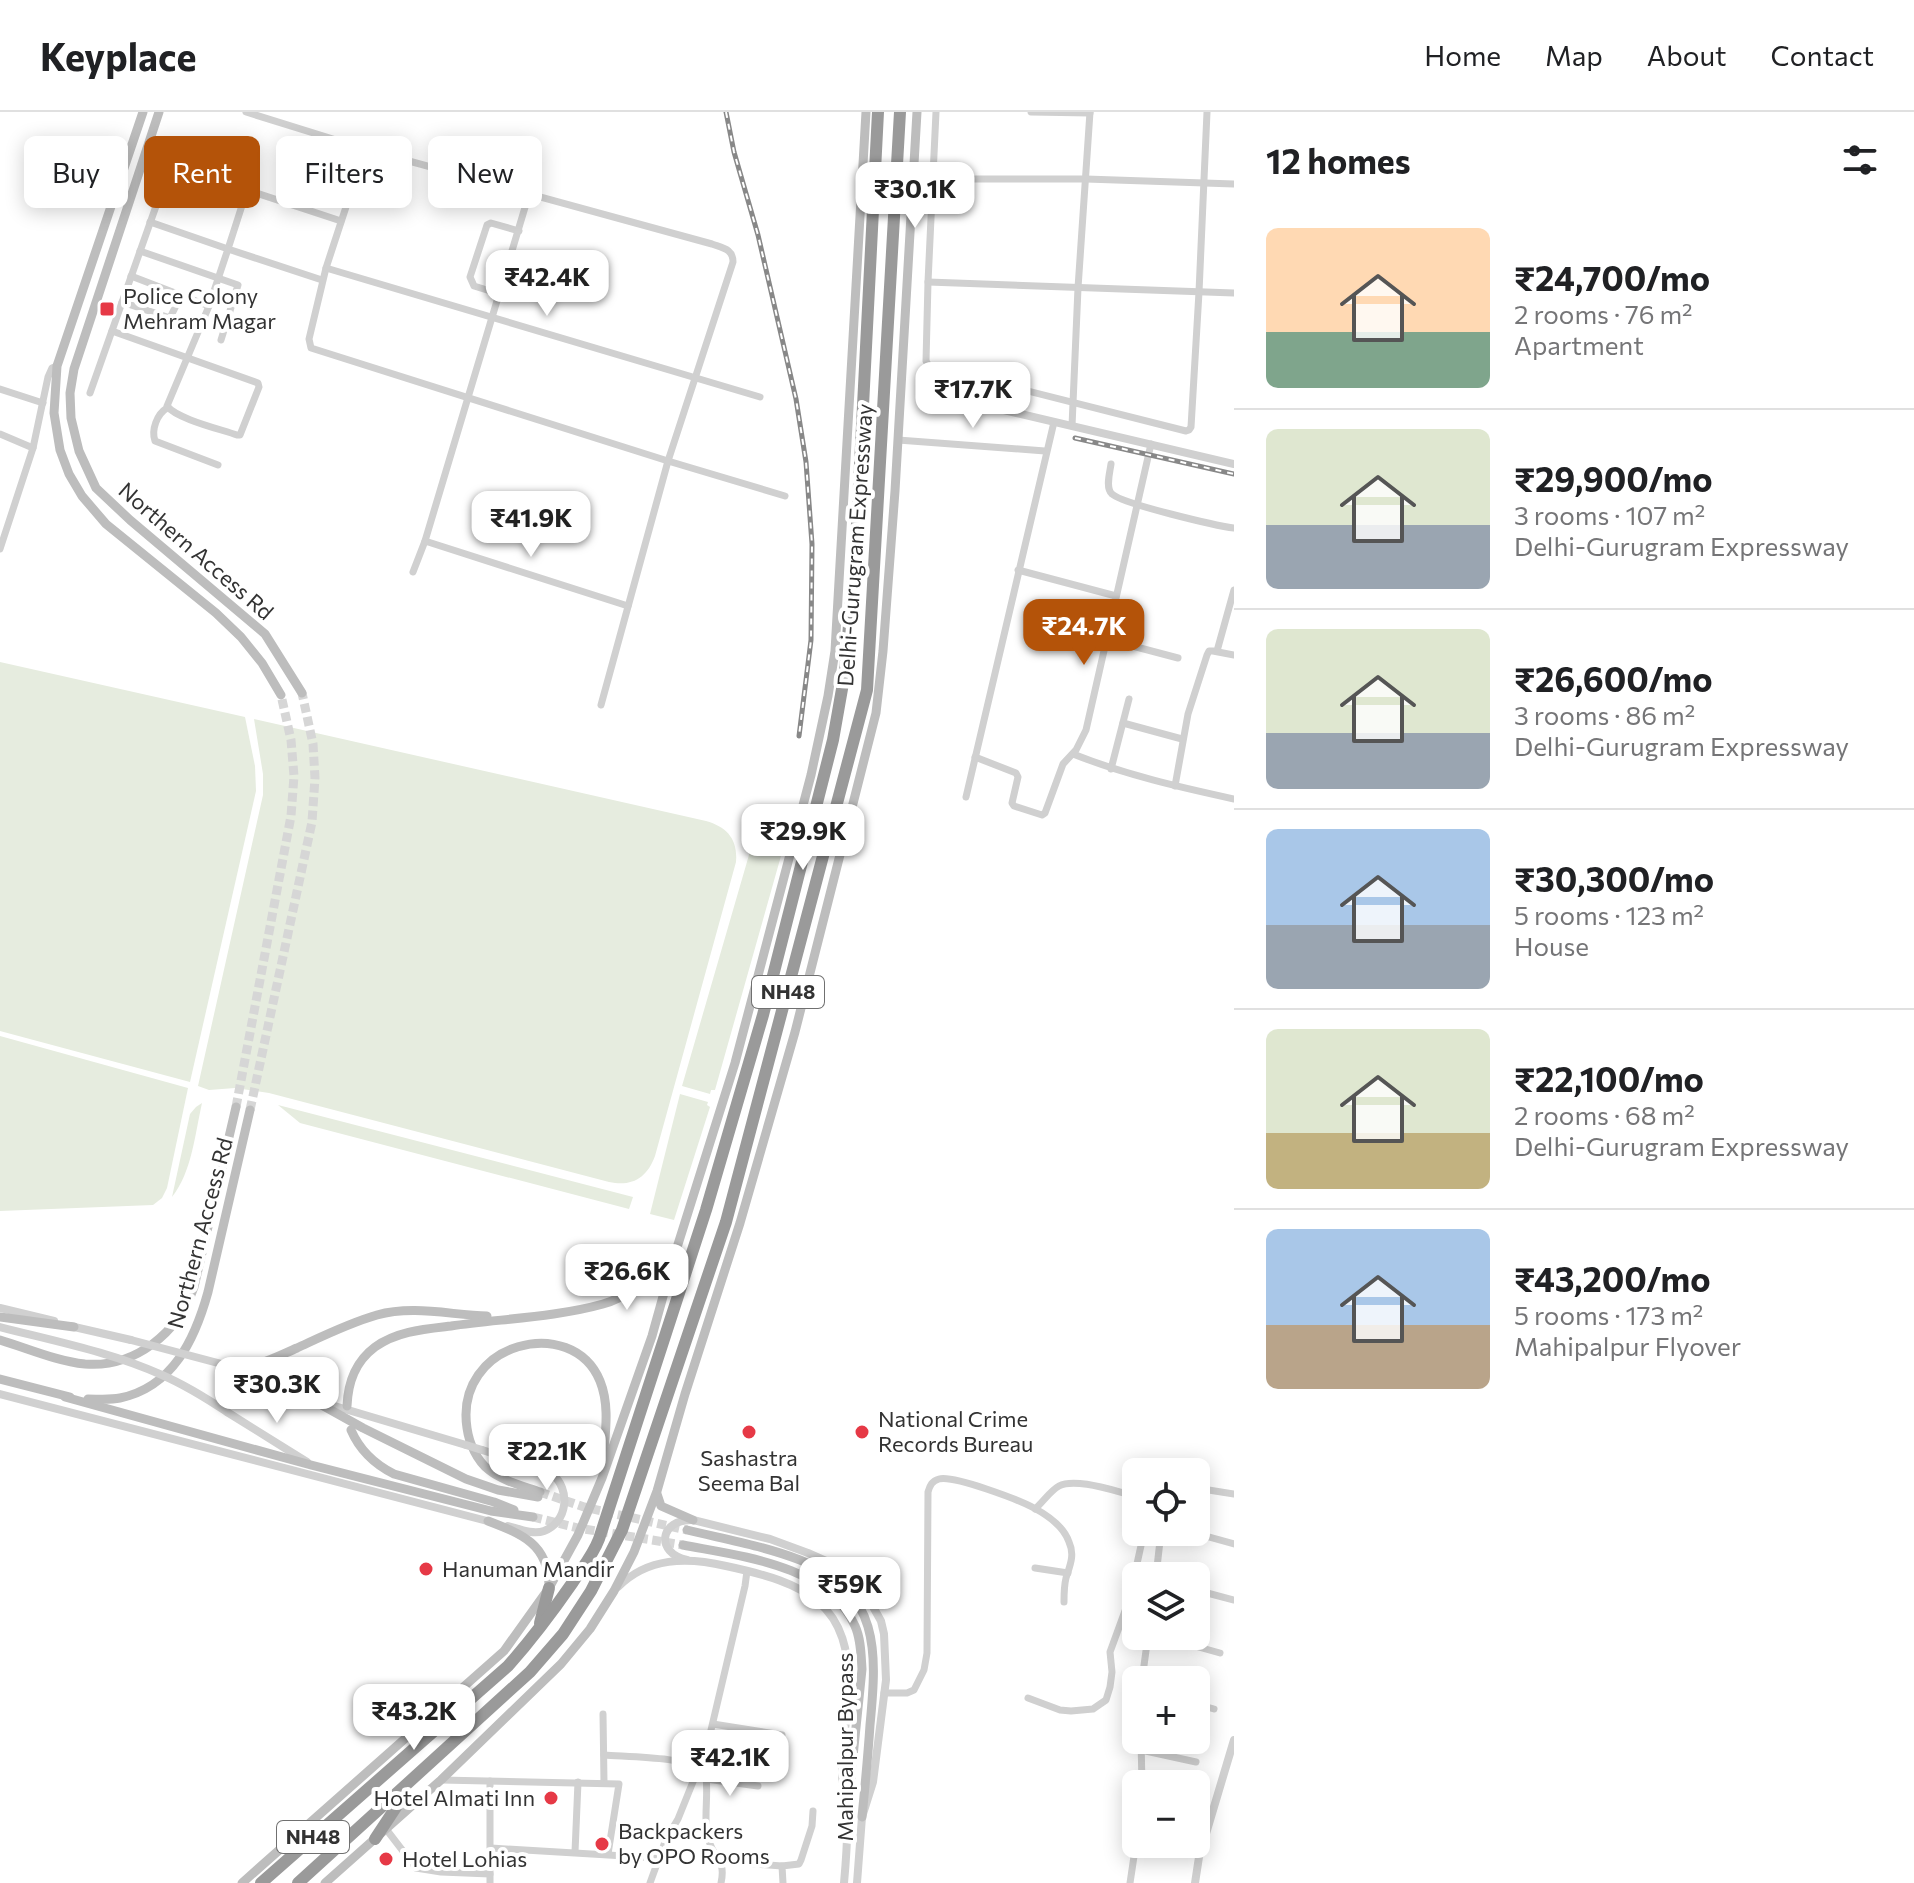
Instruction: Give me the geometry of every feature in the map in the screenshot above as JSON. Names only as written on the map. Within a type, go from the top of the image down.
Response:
[{"type":"highway","name":"Delhi-Gurugram Expressway","points":[[538,1630],[592,1554],[599,1539],[710,1195],[763,1015],[833,740],[845,672],[856,543],[878,112]]},
{"type":"highway","name":"Delhi-Gurugram Expressway","points":[[414,1779],[530,1672],[563,1634],[591,1591],[622,1530],[726,1222],[867,690],[900,112]]},
{"type":"highway","points":[[538,1630],[549,1588]]},
{"type":"highway","name":"NH48","points":[[261,1883],[508,1666],[538,1630]]},
{"type":"highway","points":[[375,1839],[414,1779]]},
{"type":"highway","name":"NH48","points":[[298,1883],[414,1779]]},
{"type":"main road","name":"Northern Access Rd","points":[[143,112],[57,366],[54,413],[60,450],[82,496],[106,524],[241,637],[262,663],[281,695]]},
{"type":"main road","name":"Northern Access Rd","points":[[151,136],[159,112]]},
{"type":"main road","points":[[242,1883],[504,1651],[549,1588],[578,1535],[602,1478],[652,1336],[735,1063],[811,775],[828,696],[835,651],[866,112]]},
{"type":"main road","points":[[325,1883],[441,1780],[561,1664],[590,1629],[614,1591],[634,1552],[657,1491],[795,1032],[876,713],[898,440],[917,112]]},
{"type":"main road","name":"Northern Access Rd","points":[[144,156],[74,369],[70,393],[71,418],[79,451],[96,488],[265,634],[302,693]]},
{"type":"main road","points":[[66,345],[80,350]]},
{"type":"main road","name":"Northern Access Rd","points":[[0,1340],[73,1362],[97,1364],[129,1357],[168,1331],[183,1312],[194,1287],[236,1107]]},
{"type":"main road","name":"Northern Access Rd","points":[[0,1379],[65,1397],[102,1399],[130,1395],[144,1389],[168,1371],[187,1349],[202,1316],[250,1110]]},
{"type":"main road","points":[[347,1406],[353,1373],[368,1353],[387,1340],[413,1331],[590,1307],[620,1298],[674,1257]]},
{"type":"main road","points":[[233,1367],[262,1364],[340,1328],[385,1313],[545,1314]]},
{"type":"main road","points":[[0,1317],[74,1327]]},
{"type":"main road","points":[[311,1399],[466,1479],[498,1490],[539,1495],[485,1467],[470,1441],[466,1426],[467,1400],[478,1375],[486,1364],[501,1353],[523,1346],[563,1348],[584,1360],[599,1379],[606,1410],[602,1478]]},
{"type":"main road","points":[[65,1397],[311,1465],[491,1511],[528,1516],[494,1502],[394,1474],[365,1453],[351,1430]]},
{"type":"main road","points":[[657,1491],[661,1506],[693,1520]]},
{"type":"main road","points":[[488,1521],[518,1534],[539,1550],[547,1567],[549,1588]]},
{"type":"main road","points":[[687,1530],[802,1560],[833,1579],[858,1604],[870,1632],[875,1667],[862,1817]]},
{"type":"main road","points":[[683,1545],[757,1560],[797,1573],[827,1591],[855,1626],[862,1669],[847,1815]]},
{"type":"street","points":[[246,112],[323,136]]},
{"type":"street","points":[[936,112],[926,361],[930,367],[1188,431],[1191,427],[1207,112]]},
{"type":"street","points":[[1031,112],[1090,112],[1072,426]]},
{"type":"street","points":[[934,179],[1086,179],[1234,184]]},
{"type":"street","points":[[260,194],[341,221]]},
{"type":"street","points":[[542,198],[730,251],[733,262],[668,461],[601,705]]},
{"type":"street","points":[[90,393],[155,208]]},
{"type":"street","points":[[218,465],[155,441],[153,434],[159,414],[167,408],[209,306],[241,208]]},
{"type":"street","points":[[345,208],[322,280],[309,339],[311,348],[785,496]]},
{"type":"street","points":[[413,572],[525,208]]},
{"type":"street","points":[[150,222],[322,280]]},
{"type":"street","points":[[500,294],[474,286],[470,277],[486,225],[491,223],[519,231]]},
{"type":"street","points":[[140,251],[238,285],[221,340]]},
{"type":"street","points":[[326,268],[760,397]]},
{"type":"street","points":[[131,276],[209,306]]},
{"type":"street","points":[[928,282],[1234,293]]},
{"type":"street","points":[[122,302],[170,318],[181,295]]},
{"type":"street","points":[[112,331],[259,384],[241,433],[237,435],[167,408]]},
{"type":"street","points":[[0,549],[33,448],[50,371],[57,366]]},
{"type":"street","points":[[0,389],[43,403]]},
{"type":"street","points":[[952,398],[1234,464]]},
{"type":"street","points":[[966,797],[1054,422]]},
{"type":"street","points":[[0,434],[33,448]]},
{"type":"street","points":[[898,440],[1045,451]]},
{"type":"street","points":[[975,757],[1016,773],[1018,777],[1012,804],[1042,815],[1046,812],[1063,764],[1073,754],[1086,730],[1151,444]]},
{"type":"street","points":[[1111,464],[1110,492],[1137,504],[1234,528]]},
{"type":"street","points":[[425,541],[628,606]]},
{"type":"street","points":[[1018,570],[1116,596]]},
{"type":"street","points":[[1217,651],[1234,590]]},
{"type":"street","points":[[1106,639],[1178,658]]},
{"type":"street","points":[[1175,786],[1188,714],[1207,655],[1217,651],[1234,655]]},
{"type":"street","points":[[1111,769],[1129,699]]},
{"type":"street","points":[[1123,723],[1182,739]]},
{"type":"street","points":[[1073,754],[1111,769],[1234,799]]},
{"type":"street","points":[[0,1308],[233,1367],[311,1399],[550,1472],[559,1481],[564,1493],[564,1507],[558,1521],[547,1530],[531,1532],[0,1394]]},
{"type":"street","points":[[0,1327],[97,1352],[176,1381],[311,1465]]},
{"type":"street","points":[[884,1693],[914,1690],[926,1664],[928,1492],[935,1481],[945,1478],[960,1481],[1035,1509],[1055,1522],[1069,1540],[1073,1553],[1064,1602]]},
{"type":"street","points":[[1035,1509],[1064,1484],[1088,1485],[1122,1493]]},
{"type":"street","points":[[1210,1490],[1234,1494]]},
{"type":"street","points":[[687,1560],[670,1551],[666,1537],[675,1521],[693,1520]]},
{"type":"street","name":"Mahipalpur Bypass","points":[[693,1520],[770,1539],[826,1561],[857,1584],[875,1609],[884,1634],[884,1693],[873,1782],[862,1817],[857,1883]]},
{"type":"street","points":[[1210,1537],[1234,1544]]},
{"type":"street","points":[[1028,1698],[1071,1711],[1093,1709],[1106,1700],[1112,1679],[1110,1652],[1129,1600],[1141,1546]]},
{"type":"street","name":"Mahipalpur Bypass","points":[[614,1591],[640,1570],[664,1562],[687,1560],[785,1581],[820,1603],[837,1624],[845,1644],[849,1673],[842,1775],[847,1815],[844,1883]]},
{"type":"street","points":[[1035,1568],[1068,1573]]},
{"type":"street","points":[[650,1883],[699,1767],[713,1724],[747,1571]]},
{"type":"street","points":[[1210,1594],[1234,1600]]},
{"type":"street","points":[[1209,1650],[1220,1653]]},
{"type":"street","points":[[1210,1708],[1214,1709]]},
{"type":"street","points":[[603,1714],[604,1782]]},
{"type":"street","points":[[713,1724],[782,1735]]},
{"type":"street","points":[[1195,1883],[1199,1857],[1234,1740]]},
{"type":"street","points":[[1159,1754],[1196,1762]]},
{"type":"street","points":[[604,1755],[662,1760],[705,1770],[708,1837],[723,1869],[721,1883]]},
{"type":"street","points":[[706,1779],[758,1786]]},
{"type":"street","points":[[441,1780],[617,1783],[620,1786],[608,1854]]},
{"type":"street","points":[[386,1829],[416,1868],[490,1879],[490,1781]]},
{"type":"street","points":[[575,1852],[578,1782]]},
{"type":"street","points":[[715,1853],[740,1863],[799,1864],[812,1826],[813,1811]]},
{"type":"street","points":[[491,1848],[658,1858]]},
{"type":"street","points":[[1130,1883],[1134,1858]]},
{"type":"street","points":[[782,1866],[783,1883]]},
{"type":"street","points":[[440,1883],[441,1872]]},
{"type":"shaded area","points":[[0,662],[245,717],[255,766],[256,791],[190,1082],[0,1031]]},
{"type":"shaded area","points":[[254,719],[706,821],[730,835],[736,862],[655,1156],[643,1175],[632,1182],[609,1182],[269,1093],[235,1088],[209,1090],[198,1086],[263,795],[263,774]]},
{"type":"shaded area","points":[[760,817],[790,824],[715,1090],[711,1090],[710,1094],[682,1086]]},
{"type":"shaded area","points":[[0,1036],[188,1088],[167,1188],[162,1198],[153,1205],[0,1211]]},
{"type":"shaded area","points":[[680,1094],[708,1102],[710,1107],[674,1220],[650,1214]]},
{"type":"shaded area","points":[[202,1103],[188,1164],[172,1197],[190,1114]]},
{"type":"shaded area","points":[[278,1105],[633,1197],[629,1209],[300,1123]]},
{"type":"tunnel","points":[[250,1110],[312,822],[315,778],[313,744],[302,693]]},
{"type":"tunnel","points":[[236,1107],[291,816],[294,776],[291,740],[281,695]]},
{"type":"tunnel","points":[[540,1492],[584,1507],[687,1530]]},
{"type":"tunnel","points":[[533,1517],[578,1528],[683,1545]]},
{"type":"railway","points":[[726,112],[796,399],[806,462],[812,544],[811,640],[799,736]]},
{"type":"railway","points":[[1075,438],[1234,474]]},
{"type":"place","name":"Police Colony Mehram Magar","points":[[107,309]]},
{"type":"place","name":"Sashastra Seema Bal","points":[[749,1432]]},
{"type":"place","name":"National Crime Records Bureau","points":[[862,1432]]},
{"type":"place","name":"Hanuman Mandir","points":[[426,1569]]},
{"type":"place","name":"Hotel Almati Inn","points":[[551,1798]]},
{"type":"place","name":"Backpackers by OPO Rooms","points":[[602,1844]]},
{"type":"place","name":"Hotel Lohias","points":[[386,1859]]}]
